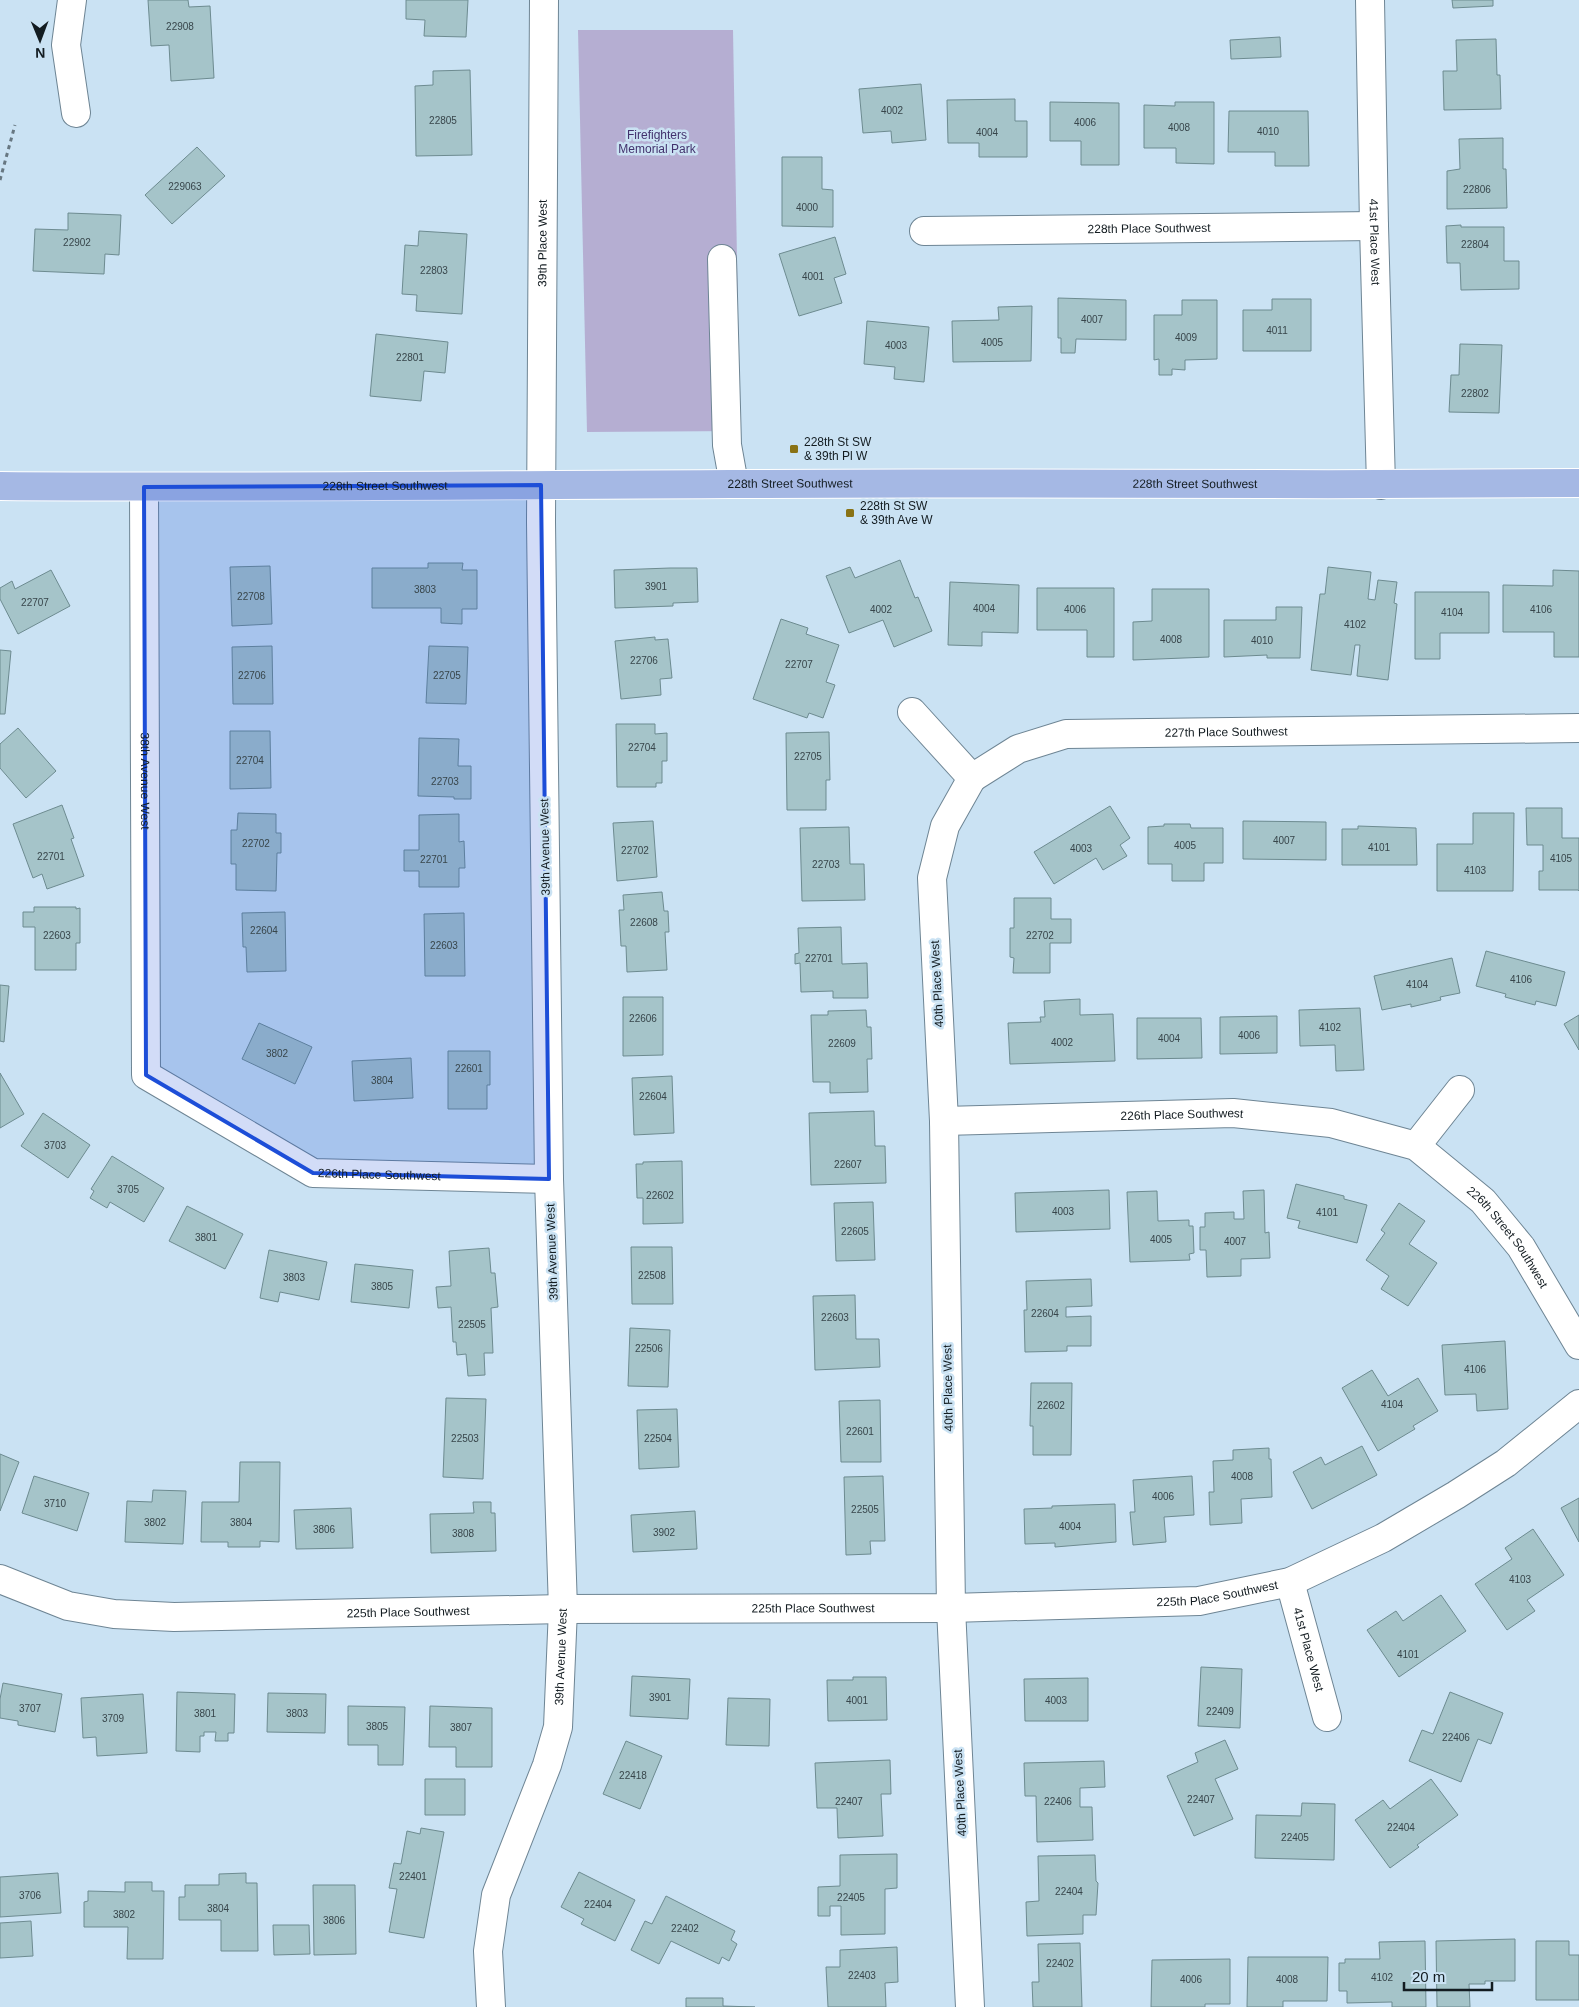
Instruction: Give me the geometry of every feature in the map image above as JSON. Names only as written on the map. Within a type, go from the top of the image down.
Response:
[{"type":"main road","name":"228th Street Southwest","points":[[0,486],[1381,485],[1579,483]]},
{"type":"street","points":[[72,0],[66,45],[76,113]]},
{"type":"street","name":"39th Place West","points":[[541,485],[544,0]]},
{"type":"street","name":"41st Place West","points":[[1370,0],[1381,485]]},
{"type":"street","name":"228th Place Southwest","points":[[924,231],[1374,226]]},
{"type":"street","points":[[722,259],[727,445],[734,484]]},
{"type":"street","name":"39th Avenue West","points":[[491,2007],[488,1951],[496,1895],[547,1764],[558,1727],[564,1609],[549,1179],[541,485]]},
{"type":"street","name":"38th Avenue West","points":[[144,487],[146,1075]]},
{"type":"street","points":[[912,712],[972,778]]},
{"type":"street","name":"227th Place Southwest","points":[[972,778],[1018,749],[1066,734],[1579,728]]},
{"type":"street","name":"40th Place West","points":[[970,2007],[951,1608],[944,1121],[932,878],[945,826],[972,778]]},
{"type":"street","name":"226th Place Southwest","points":[[146,1075],[313,1173],[549,1179]]},
{"type":"street","points":[[1416,1146],[1460,1090]]},
{"type":"street","name":"226th Place Southwest","points":[[944,1121],[1233,1113],[1331,1123],[1416,1146]]},
{"type":"street","name":"226th Street Southwest","points":[[1416,1146],[1482,1201],[1521,1247],[1579,1344]]},
{"type":"street","name":"225th Place Southwest","points":[[0,1579],[68,1606],[122,1614],[174,1617],[564,1609],[951,1608],[1199,1601],[1290,1582],[1383,1538],[1506,1463],[1579,1404]]},
{"type":"street","name":"41st Place West","points":[[1290,1582],[1327,1717]]},
{"type":"path","points":[[0,180],[15,125]]},
{"type":"highlighted area","points":[[541,485],[549,1179],[313,1173],[146,1075],[144,487]]},
{"type":"green space","name":"Firefighters Memorial Park","points":[[578,30],[733,30],[740,431],[587,432]]},
{"type":"building","points":[[148,0],[188,0],[189,7],[210,6],[214,78],[171,81],[169,45],[151,46]]},
{"type":"building","points":[[406,0],[468,0],[466,37],[424,36],[425,20],[406,19]]},
{"type":"building","points":[[1452,0],[1493,0],[1493,6],[1453,8]]},
{"type":"building","points":[[1280,37],[1281,57],[1231,59],[1230,40]]},
{"type":"building","points":[[1496,39],[1497,75],[1500,75],[1501,109],[1444,110],[1443,71],[1457,71],[1456,40]]},
{"type":"building","points":[[470,70],[472,155],[416,156],[415,86],[433,85],[433,71]]},
{"type":"building","points":[[921,84],[926,140],[892,143],[891,131],[863,133],[859,89]]},
{"type":"building","points":[[1015,99],[1015,121],[1027,121],[1027,157],[979,157],[979,143],[948,143],[947,100]]},
{"type":"building","points":[[1050,102],[1119,103],[1119,165],[1081,165],[1081,141],[1050,141]]},
{"type":"building","points":[[1175,102],[1214,102],[1214,164],[1176,163],[1176,148],[1144,148],[1144,105],[1175,106]]},
{"type":"building","points":[[1229,111],[1308,111],[1309,166],[1275,166],[1275,152],[1228,152]]},
{"type":"building","points":[[1503,138],[1503,169],[1506,169],[1507,208],[1447,209],[1447,171],[1460,169],[1459,139]]},
{"type":"building","points":[[197,147],[225,176],[172,224],[145,195]]},
{"type":"building","points":[[782,157],[822,157],[822,189],[833,190],[833,227],[782,226]]},
{"type":"building","points":[[68,213],[121,215],[119,255],[105,254],[104,274],[33,271],[35,229],[68,230]]},
{"type":"building","points":[[1461,225],[1461,227],[1504,227],[1504,261],[1519,261],[1519,289],[1461,290],[1460,263],[1447,263],[1446,226]]},
{"type":"building","points":[[419,231],[467,234],[462,314],[416,311],[417,295],[402,294],[405,245],[418,246]]},
{"type":"building","points":[[835,237],[846,274],[834,278],[842,303],[799,316],[779,254]]},
{"type":"building","points":[[1058,298],[1126,300],[1126,340],[1076,339],[1075,353],[1061,353],[1061,338],[1058,338]]},
{"type":"building","points":[[1272,299],[1311,299],[1311,351],[1243,351],[1243,310],[1272,310]]},
{"type":"building","points":[[1182,300],[1217,300],[1217,359],[1185,360],[1185,370],[1172,369],[1172,375],[1159,375],[1159,359],[1154,360],[1154,315],[1182,315]]},
{"type":"building","points":[[1032,306],[1031,361],[953,362],[952,321],[999,320],[998,307]]},
{"type":"building","points":[[867,321],[929,327],[924,382],[894,379],[895,367],[864,364]]},
{"type":"building","points":[[376,334],[448,342],[445,373],[424,371],[421,401],[370,396]]},
{"type":"building","points":[[1460,344],[1502,345],[1499,413],[1449,412],[1451,375],[1459,375]]},
{"type":"building","points":[[900,560],[915,598],[918,597],[932,631],[894,647],[883,620],[849,633],[826,576],[850,567],[855,578]]},
{"type":"building","points":[[428,563],[463,563],[462,570],[477,570],[477,609],[462,609],[462,624],[441,623],[441,608],[372,608],[372,568],[428,568]]},
{"type":"building","points":[[270,566],[272,624],[232,626],[230,567]]},
{"type":"building","points":[[1328,567],[1371,572],[1368,599],[1375,600],[1378,580],[1397,582],[1394,603],[1397,604],[1388,680],[1357,676],[1360,645],[1355,645],[1351,675],[1311,670],[1320,594],[1325,594]]},
{"type":"building","points":[[697,568],[698,602],[673,603],[673,606],[615,608],[614,570]]},
{"type":"building","points":[[51,570],[70,606],[18,634],[0,599],[0,588],[12,581],[15,589]]},
{"type":"building","points":[[1553,570],[1579,571],[1579,657],[1554,657],[1554,632],[1503,632],[1503,585],[1553,586]]},
{"type":"building","points":[[950,582],[1019,585],[1018,633],[982,632],[982,646],[948,645]]},
{"type":"building","points":[[1037,588],[1114,588],[1114,657],[1087,657],[1087,630],[1037,630]]},
{"type":"building","points":[[1152,589],[1209,589],[1209,657],[1133,660],[1133,622],[1152,621]]},
{"type":"building","points":[[1415,592],[1489,592],[1489,633],[1440,633],[1440,659],[1415,659]]},
{"type":"building","points":[[1276,607],[1302,607],[1300,658],[1267,658],[1267,655],[1224,657],[1224,620],[1276,620]]},
{"type":"building","points":[[781,619],[808,628],[806,634],[839,645],[826,682],[835,685],[823,718],[809,713],[807,718],[753,699]]},
{"type":"building","points":[[655,637],[655,640],[668,639],[672,678],[660,679],[661,695],[621,699],[615,641]]},
{"type":"building","points":[[272,646],[273,704],[233,704],[232,647]]},
{"type":"building","points":[[429,646],[468,647],[466,704],[426,703]]},
{"type":"building","points":[[0,650],[11,651],[5,714],[0,714]]},
{"type":"building","points":[[616,724],[655,724],[655,734],[667,733],[667,761],[662,761],[662,783],[656,783],[656,787],[617,787]]},
{"type":"building","points":[[18,728],[56,771],[26,798],[0,768],[0,744]]},
{"type":"building","points":[[230,731],[270,731],[271,788],[230,789]]},
{"type":"building","points":[[829,732],[830,780],[826,780],[826,810],[787,810],[786,733]]},
{"type":"building","points":[[419,738],[459,739],[458,766],[471,766],[471,799],[418,796]]},
{"type":"building","points":[[62,805],[74,838],[71,839],[84,876],[47,889],[42,874],[33,878],[13,824]]},
{"type":"building","points":[[1110,806],[1130,838],[1120,845],[1127,856],[1103,870],[1096,858],[1054,884],[1034,852]]},
{"type":"building","points":[[1526,808],[1562,808],[1562,838],[1579,838],[1579,891],[1539,890],[1539,871],[1543,871],[1543,845],[1527,845]]},
{"type":"building","points":[[238,813],[276,814],[276,833],[281,833],[281,853],[277,853],[276,891],[236,890],[236,864],[231,864],[231,830],[237,830]]},
{"type":"building","points":[[1473,813],[1514,813],[1513,891],[1437,891],[1437,844],[1473,844]]},
{"type":"building","points":[[459,814],[459,842],[464,841],[465,868],[459,868],[459,887],[419,887],[419,871],[404,871],[404,850],[419,850],[419,815]]},
{"type":"building","points":[[653,821],[657,877],[617,881],[613,823]]},
{"type":"building","points":[[1243,821],[1326,822],[1326,860],[1243,859]]},
{"type":"building","points":[[1164,824],[1190,824],[1191,828],[1223,828],[1223,863],[1204,863],[1204,881],[1172,881],[1172,864],[1148,864],[1148,827],[1164,826]]},
{"type":"building","points":[[1358,826],[1416,828],[1417,865],[1342,865],[1342,829],[1358,829]]},
{"type":"building","points":[[849,827],[850,864],[864,864],[865,900],[802,901],[800,828]]},
{"type":"building","points":[[662,892],[664,911],[668,911],[669,932],[665,932],[667,970],[627,972],[626,946],[621,946],[619,910],[624,910],[623,895]]},
{"type":"building","points":[[1014,898],[1051,898],[1051,919],[1071,919],[1071,943],[1050,943],[1050,973],[1013,973],[1014,958],[1010,957],[1010,928],[1014,928]]},
{"type":"building","points":[[34,907],[80,908],[80,943],[76,943],[76,970],[35,970],[35,927],[23,927],[23,912],[34,912]]},
{"type":"building","points":[[285,912],[286,971],[247,972],[246,947],[243,947],[242,913]]},
{"type":"building","points":[[464,913],[465,976],[425,976],[424,914]]},
{"type":"building","points":[[841,927],[842,964],[867,963],[868,998],[833,998],[833,991],[801,992],[800,963],[795,964],[795,954],[799,953],[798,928]]},
{"type":"building","points":[[1486,951],[1565,972],[1556,1006],[1536,1001],[1535,1005],[1505,997],[1506,994],[1476,986]]},
{"type":"building","points":[[1452,958],[1460,993],[1440,997],[1441,1000],[1411,1007],[1411,1004],[1382,1010],[1374,976]]},
{"type":"building","points":[[0,985],[9,986],[4,1042],[0,1041]]},
{"type":"building","points":[[623,997],[663,997],[663,1055],[623,1056]]},
{"type":"building","points":[[1080,999],[1080,1015],[1113,1014],[1115,1061],[1010,1064],[1008,1023],[1041,1022],[1040,1017],[1045,1017],[1044,1001]]},
{"type":"building","points":[[1360,1008],[1364,1070],[1336,1071],[1335,1045],[1300,1046],[1299,1010]]},
{"type":"building","points":[[866,1010],[867,1027],[871,1027],[872,1059],[867,1059],[868,1092],[830,1093],[830,1082],[813,1082],[811,1015],[828,1015],[828,1011]]},
{"type":"building","points":[[1579,1015],[1579,1050],[1564,1024]]},
{"type":"building","points":[[1277,1016],[1277,1053],[1220,1054],[1220,1017]]},
{"type":"building","points":[[1137,1018],[1201,1018],[1202,1058],[1137,1059]]},
{"type":"building","points":[[259,1023],[312,1047],[295,1084],[242,1059]]},
{"type":"building","points":[[448,1051],[490,1051],[490,1085],[487,1085],[487,1109],[448,1109]]},
{"type":"building","points":[[411,1058],[413,1098],[354,1101],[352,1061]]},
{"type":"building","points":[[0,1073],[24,1114],[0,1128]]},
{"type":"building","points":[[672,1076],[674,1133],[634,1135],[632,1078]]},
{"type":"building","points":[[874,1111],[875,1146],[885,1146],[886,1183],[811,1185],[809,1113]]},
{"type":"building","points":[[43,1113],[90,1145],[68,1178],[21,1146]]},
{"type":"building","points":[[112,1156],[164,1188],[144,1222],[110,1202],[107,1208],[90,1198],[94,1191],[91,1189]]},
{"type":"building","points":[[682,1161],[683,1223],[643,1224],[643,1198],[637,1198],[636,1164],[643,1164],[643,1162]]},
{"type":"building","points":[[1296,1184],[1344,1196],[1344,1199],[1367,1205],[1357,1243],[1298,1228],[1300,1221],[1287,1218]]},
{"type":"building","points":[[1109,1190],[1110,1229],[1016,1232],[1015,1193]]},
{"type":"building","points":[[1264,1190],[1265,1233],[1269,1232],[1270,1258],[1241,1259],[1241,1276],[1207,1277],[1206,1250],[1200,1250],[1200,1227],[1205,1227],[1205,1213],[1234,1212],[1234,1219],[1244,1219],[1243,1191]]},
{"type":"building","points":[[1157,1191],[1158,1221],[1189,1220],[1189,1226],[1193,1226],[1194,1253],[1189,1254],[1190,1260],[1130,1262],[1127,1192]]},
{"type":"building","points":[[873,1202],[875,1260],[836,1261],[834,1203]]},
{"type":"building","points":[[1399,1203],[1425,1221],[1409,1244],[1437,1263],[1408,1306],[1381,1289],[1389,1276],[1366,1260],[1385,1233],[1381,1230]]},
{"type":"building","points":[[187,1206],[243,1234],[225,1269],[169,1241]]},
{"type":"building","points":[[631,1247],[672,1247],[673,1304],[632,1304]]},
{"type":"building","points":[[489,1248],[491,1273],[495,1273],[498,1307],[491,1308],[493,1353],[484,1353],[485,1375],[468,1376],[466,1354],[457,1355],[456,1342],[453,1342],[451,1307],[438,1308],[436,1287],[451,1286],[449,1251]]},
{"type":"building","points":[[269,1250],[327,1262],[319,1300],[280,1292],[278,1302],[260,1298]]},
{"type":"building","points":[[355,1264],[413,1270],[409,1308],[351,1302]]},
{"type":"building","points":[[1091,1279],[1092,1306],[1066,1307],[1066,1317],[1091,1316],[1091,1346],[1067,1346],[1067,1351],[1025,1352],[1024,1310],[1027,1310],[1026,1281]]},
{"type":"building","points":[[855,1295],[856,1339],[879,1339],[880,1367],[815,1370],[813,1296]]},
{"type":"building","points":[[630,1328],[670,1330],[668,1387],[628,1386]]},
{"type":"building","points":[[1505,1341],[1508,1409],[1477,1411],[1476,1394],[1445,1395],[1442,1345]]},
{"type":"building","points":[[1372,1370],[1388,1396],[1418,1378],[1438,1411],[1413,1426],[1415,1429],[1378,1451],[1342,1388]]},
{"type":"building","points":[[1031,1383],[1072,1383],[1071,1455],[1033,1455],[1033,1426],[1030,1426]]},
{"type":"building","points":[[446,1398],[486,1399],[483,1479],[443,1477]]},
{"type":"building","points":[[880,1400],[881,1462],[841,1462],[839,1401]]},
{"type":"building","points":[[677,1409],[679,1467],[639,1469],[637,1410]]},
{"type":"building","points":[[1362,1446],[1377,1475],[1312,1509],[1293,1472],[1321,1457],[1325,1465]]},
{"type":"building","points":[[1269,1448],[1272,1497],[1241,1499],[1242,1523],[1210,1525],[1209,1492],[1214,1492],[1213,1461],[1233,1460],[1233,1450]]},
{"type":"building","points":[[0,1454],[19,1462],[0,1511]]},
{"type":"building","points":[[240,1462],[280,1462],[279,1542],[260,1541],[260,1547],[228,1547],[228,1542],[201,1542],[202,1502],[239,1502]]},
{"type":"building","points":[[34,1476],[89,1493],[77,1531],[22,1513]]},
{"type":"building","points":[[883,1476],[885,1541],[870,1541],[871,1554],[846,1555],[844,1477]]},
{"type":"building","points":[[1192,1476],[1194,1515],[1164,1517],[1166,1542],[1133,1545],[1130,1512],[1135,1512],[1133,1480]]},
{"type":"building","points":[[153,1490],[186,1491],[183,1544],[125,1542],[127,1501],[152,1502]]},
{"type":"building","points":[[1579,1498],[1579,1542],[1561,1508]]},
{"type":"building","points":[[473,1502],[491,1502],[491,1513],[495,1513],[496,1551],[431,1553],[430,1514],[474,1513]]},
{"type":"building","points":[[1115,1504],[1116,1542],[1055,1547],[1055,1543],[1025,1544],[1024,1509]]},
{"type":"building","points":[[351,1508],[353,1548],[296,1549],[294,1510]]},
{"type":"building","points":[[695,1511],[697,1549],[633,1552],[631,1515]]},
{"type":"building","points":[[1533,1529],[1564,1575],[1527,1600],[1535,1611],[1507,1630],[1475,1584],[1512,1559],[1505,1548]]},
{"type":"building","points":[[1441,1595],[1466,1631],[1399,1677],[1367,1630],[1396,1611],[1403,1621]]},
{"type":"building","points":[[1201,1667],[1242,1669],[1240,1728],[1198,1726]]},
{"type":"building","points":[[632,1676],[690,1679],[688,1719],[630,1716]]},
{"type":"building","points":[[853,1677],[886,1677],[887,1720],[828,1721],[827,1680],[853,1680]]},
{"type":"building","points":[[1088,1678],[1088,1721],[1025,1721],[1024,1679]]},
{"type":"building","points":[[3,1683],[62,1694],[55,1732],[18,1725],[18,1721],[0,1718],[0,1699]]},
{"type":"building","points":[[177,1692],[235,1694],[234,1733],[228,1733],[228,1741],[215,1741],[216,1732],[204,1732],[204,1736],[200,1736],[200,1752],[176,1751]]},
{"type":"building","points":[[1450,1692],[1503,1713],[1491,1744],[1478,1739],[1461,1782],[1409,1761],[1422,1730],[1433,1734]]},
{"type":"building","points":[[268,1693],[326,1694],[325,1733],[267,1732]]},
{"type":"building","points":[[143,1694],[147,1753],[97,1756],[96,1737],[83,1738],[81,1698]]},
{"type":"building","points":[[728,1698],[770,1699],[769,1746],[726,1745]]},
{"type":"building","points":[[348,1706],[405,1707],[403,1765],[378,1765],[378,1745],[348,1745]]},
{"type":"building","points":[[430,1706],[492,1708],[492,1767],[456,1767],[456,1747],[429,1747]]},
{"type":"building","points":[[1225,1740],[1238,1769],[1215,1779],[1233,1819],[1194,1836],[1167,1776],[1198,1762],[1195,1753]]},
{"type":"building","points":[[626,1741],[662,1756],[640,1809],[603,1794]]},
{"type":"building","points":[[890,1760],[891,1794],[881,1794],[883,1836],[838,1838],[837,1808],[817,1808],[815,1763]]},
{"type":"building","points":[[1104,1761],[1105,1787],[1080,1788],[1080,1807],[1092,1807],[1093,1840],[1037,1842],[1036,1796],[1025,1796],[1024,1763]]},
{"type":"building","points":[[425,1779],[465,1779],[465,1815],[425,1815]]},
{"type":"building","points":[[1431,1779],[1458,1815],[1417,1845],[1419,1847],[1390,1868],[1355,1820],[1383,1800],[1390,1809]]},
{"type":"building","points":[[1302,1803],[1335,1804],[1334,1860],[1255,1858],[1256,1815],[1301,1816]]},
{"type":"building","points":[[421,1828],[444,1832],[424,1938],[389,1932],[397,1889],[389,1888],[394,1863],[401,1864],[407,1831],[420,1834]]},
{"type":"building","points":[[897,1854],[897,1888],[885,1889],[885,1934],[841,1935],[841,1906],[830,1906],[830,1916],[818,1916],[818,1887],[840,1886],[840,1855]]},
{"type":"building","points":[[1095,1855],[1096,1881],[1098,1883],[1096,1915],[1083,1915],[1083,1934],[1027,1936],[1026,1902],[1039,1901],[1038,1856]]},
{"type":"building","points":[[579,1872],[635,1900],[615,1941],[581,1924],[584,1919],[561,1907]]},
{"type":"building","points":[[58,1873],[61,1913],[0,1917],[0,1877]]},
{"type":"building","points":[[246,1873],[246,1883],[257,1883],[258,1951],[221,1951],[221,1920],[179,1920],[179,1897],[185,1897],[185,1885],[219,1885],[219,1874]]},
{"type":"building","points":[[125,1882],[152,1882],[152,1891],[164,1891],[163,1959],[127,1959],[128,1927],[84,1927],[84,1902],[88,1901],[88,1891],[125,1892]]},
{"type":"building","points":[[313,1885],[355,1885],[356,1954],[314,1955]]},
{"type":"building","points":[[666,1896],[735,1931],[731,1940],[737,1944],[729,1961],[722,1957],[719,1964],[671,1941],[659,1964],[631,1950],[645,1921],[652,1924]]},
{"type":"building","points":[[31,1921],[33,1956],[0,1958],[0,1923]]},
{"type":"building","points":[[273,1925],[309,1925],[310,1954],[274,1955]]},
{"type":"building","points":[[1515,1939],[1515,1981],[1485,1981],[1485,1984],[1469,1984],[1470,2007],[1437,2007],[1436,1941]]},
{"type":"building","points":[[1425,1941],[1426,2007],[1392,2007],[1392,2002],[1347,2003],[1347,1991],[1339,1991],[1339,1963],[1345,1963],[1345,1959],[1380,1959],[1379,1942]]},
{"type":"building","points":[[1536,1941],[1569,1941],[1569,1955],[1579,1955],[1579,2000],[1536,2000]]},
{"type":"building","points":[[1080,1943],[1082,2007],[1033,2007],[1032,1982],[1039,1982],[1038,1944]]},
{"type":"building","points":[[897,1947],[898,1982],[885,1983],[886,2007],[828,2007],[826,1967],[840,1967],[840,1950]]},
{"type":"building","points":[[1248,1957],[1328,1957],[1327,2001],[1283,2001],[1283,2007],[1247,2007]]},
{"type":"building","points":[[1230,1959],[1230,2004],[1205,2004],[1205,2007],[1151,2007],[1152,1960]]},
{"type":"building","points":[[686,1998],[723,1998],[723,2006],[755,2007],[686,2007]]},
{"type":"place","name":"228th St SW & 39th Pl W","points":[[794,449]]},
{"type":"place","name":"228th St SW & 39th Ave W","points":[[850,513]]}]
